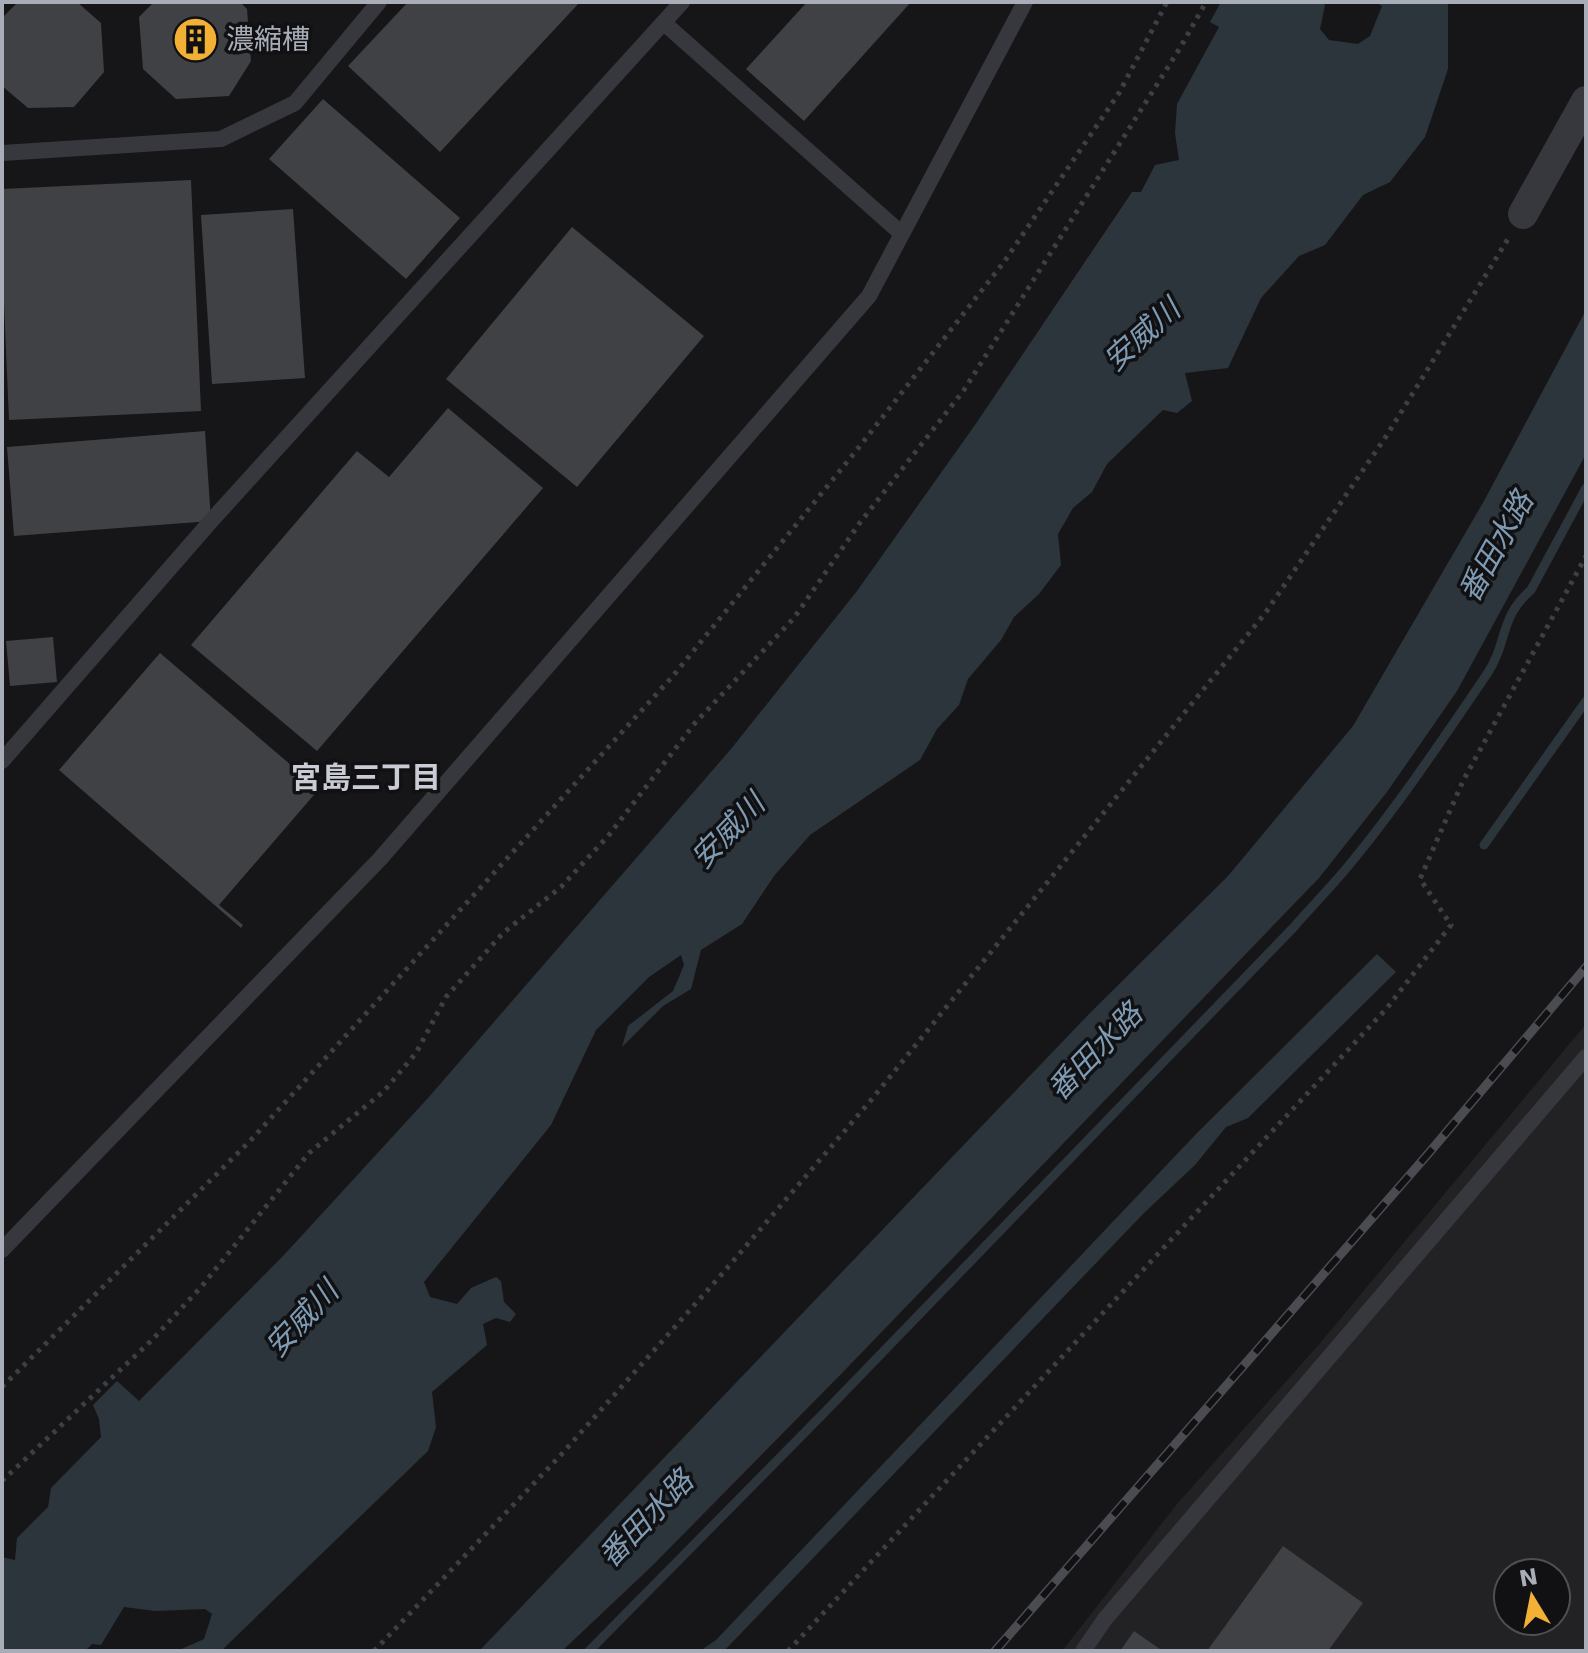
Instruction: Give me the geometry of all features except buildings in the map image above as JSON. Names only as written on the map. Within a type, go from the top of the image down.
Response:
[{"type":"street","points":[[1523,214],[1586,101]]},
{"type":"lane","points":[[2,153],[221,139],[295,103],[379,2]]},
{"type":"lane","points":[[2,761],[211,521],[682,2]]},
{"type":"lane","points":[[2,1250],[380,859],[869,296],[1025,2]]},
{"type":"lane","points":[[664,23],[902,234]]},
{"type":"lane","points":[[1083,1651],[1105,1619],[1586,1057]]},
{"type":"path","points":[[2,1387],[250,1141],[673,676],[856,451],[1004,262],[1119,93],[1167,2]]},
{"type":"path","points":[[2,1481],[152,1340],[202,1286],[309,1153],[384,1091],[416,1053],[446,997],[503,933],[561,887],[609,835],[695,723],[794,618],[859,524],[964,390],[1206,2]]},
{"type":"path","points":[[374,1651],[559,1457],[872,1099],[1266,612],[1387,435],[1523,214]]},
{"type":"path","points":[[788,1651],[1387,1008],[1451,925],[1420,879],[1463,781],[1586,556]]},
{"type":"shaded area","points":[[1586,1024],[1586,1651],[1062,1651],[1177,1504],[1321,1342]]},
{"type":"water","name":"安威川","points":[[1221,2],[1322,2],[1325,5],[1320,29],[1329,40],[1358,44],[1370,36],[1382,6],[1375,2],[1448,2],[1448,69],[1425,137],[1390,182],[1363,195],[1325,245],[1299,256],[1261,298],[1228,368],[1185,373],[1192,401],[1177,413],[1163,410],[1107,464],[1092,492],[1073,508],[1058,534],[1061,565],[1039,594],[1014,617],[1001,640],[968,679],[959,705],[937,729],[920,760],[810,835],[774,876],[742,924],[701,950],[691,989],[663,1006],[622,1047],[628,1026],[673,991],[684,965],[681,955],[649,977],[596,1030],[551,1125],[424,1282],[430,1297],[457,1304],[471,1288],[496,1277],[501,1281],[504,1302],[516,1314],[510,1322],[496,1318],[483,1324],[487,1345],[432,1392],[436,1427],[428,1451],[221,1651],[177,1651],[204,1639],[212,1614],[205,1609],[155,1611],[124,1607],[101,1645],[92,1644],[85,1651],[2,1651],[2,1557],[15,1560],[17,1538],[48,1507],[51,1488],[101,1437],[99,1419],[93,1405],[117,1381],[139,1401],[284,1255],[428,1098],[731,749],[857,591],[975,425],[1132,192],[1141,192],[1155,165],[1179,160],[1175,133],[1177,104],[1219,27],[1210,22]]},
{"type":"water","name":"番田水路","points":[[1586,310],[1586,454],[1457,691],[1387,792],[1319,878],[845,1370],[653,1565],[562,1651],[479,1651],[1090,1013],[1228,876],[1353,726],[1484,501]]},
{"type":"water","points":[[1377,954],[1396,972],[1248,1118],[1226,1127],[1195,1165],[1144,1213],[724,1651],[700,1651],[716,1640],[1197,1133]]},
{"type":"waterway","points":[[589,1651],[820,1417],[1339,877],[1406,791],[1494,663],[1514,610],[1531,590],[1586,488]]},
{"type":"waterway","points":[[1484,845],[1586,701]]},
{"type":"railway","points":[[995,1651],[1428,1154],[1586,967]]},
{"type":"place","name":"濃縮槽","points":[[195,39]]},
{"type":"district","name":"宮島三丁目","points":[[366,778]]}]
